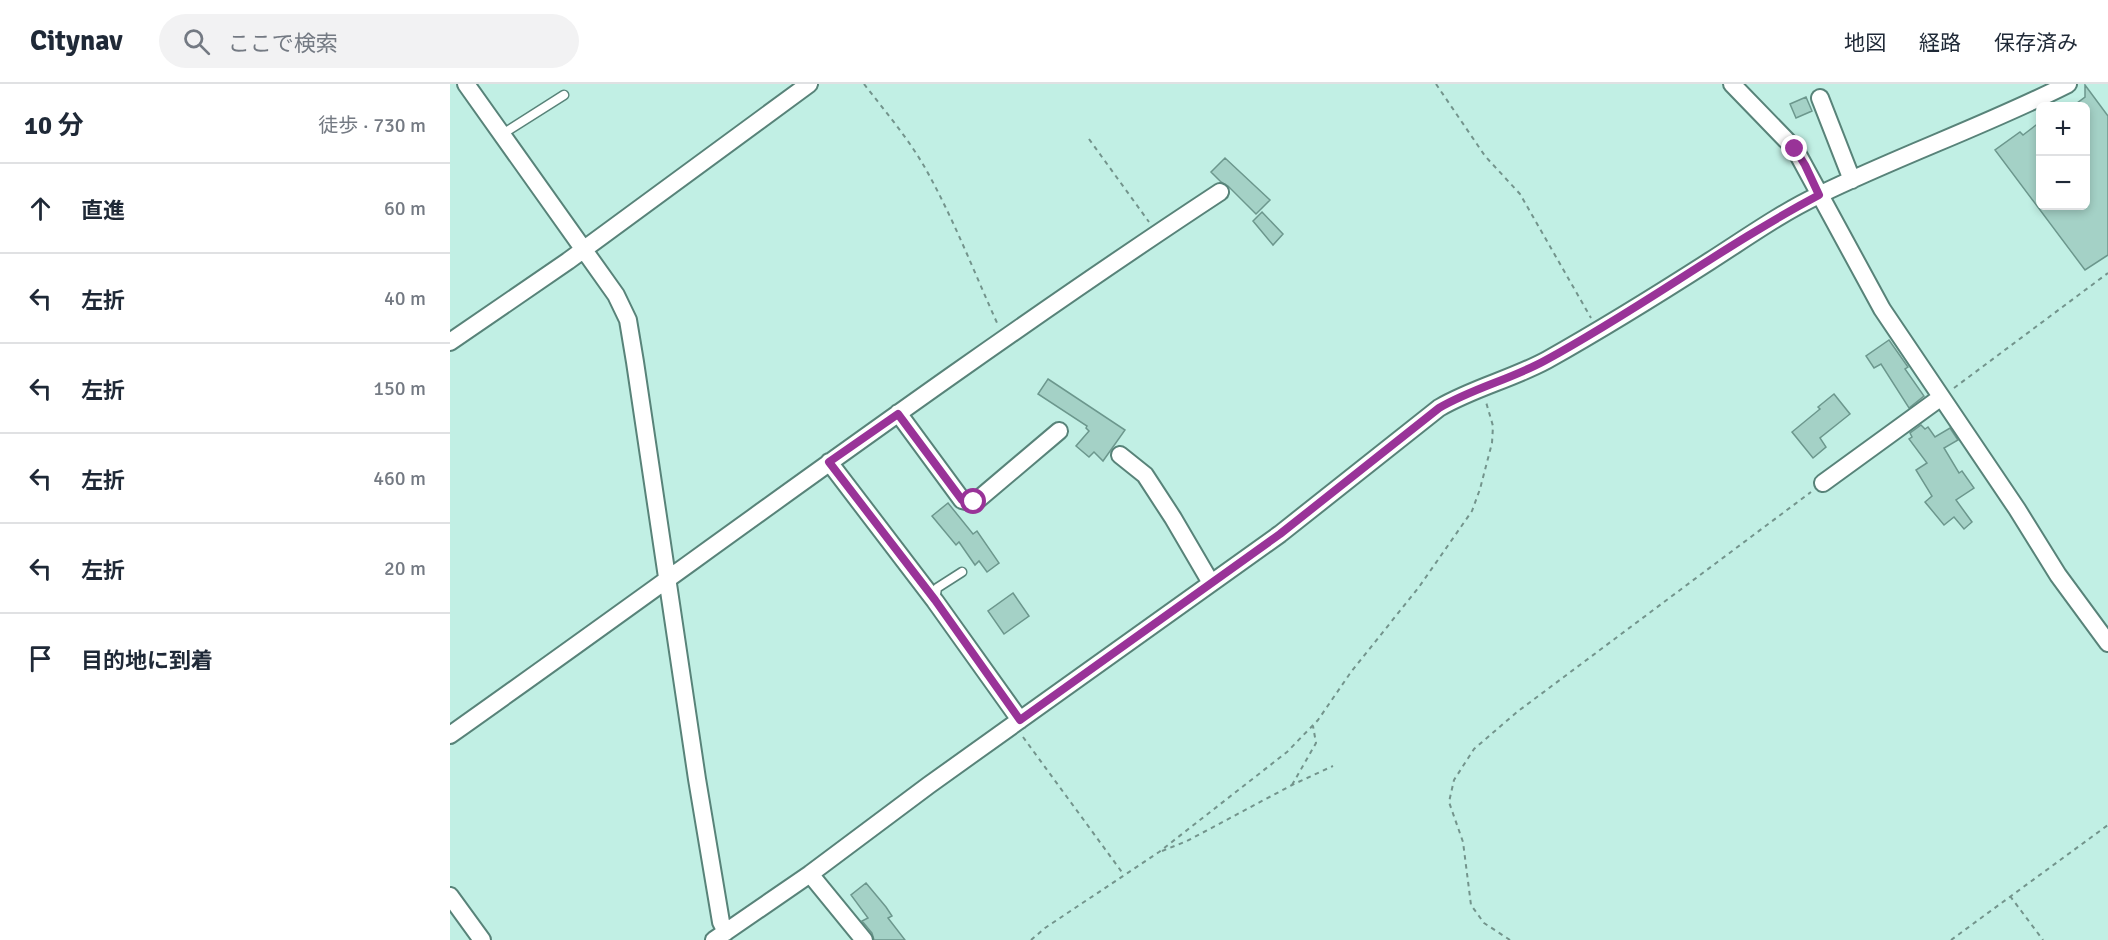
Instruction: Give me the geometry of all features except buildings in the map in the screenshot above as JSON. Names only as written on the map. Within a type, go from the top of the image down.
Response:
[{"type":"street","points":[[466,84],[616,295],[628,320],[721,922],[720,936]]},
{"type":"street","points":[[450,342],[584,249],[809,84]]},
{"type":"street","points":[[1732,84],[1795,149],[1882,309],[2058,575],[2108,643]]},
{"type":"street","points":[[720,936],[810,874],[929,785],[1280,534],[1439,408],[1458,397],[1516,375],[1598,330],[1664,291],[1782,215],[1819,195],[2028,105],[2068,84]]},
{"type":"street","points":[[1820,98],[1852,180]]},
{"type":"street","points":[[450,735],[600,630],[829,462],[1220,192]]},
{"type":"street","points":[[1823,483],[1940,398]]},
{"type":"street","points":[[898,414],[962,500],[974,502],[1059,431]]},
{"type":"street","points":[[1120,455],[1145,475],[1211,583]]},
{"type":"street","points":[[829,462],[935,600],[1017,723]]},
{"type":"street","points":[[810,874],[864,940]]},
{"type":"street","points":[[450,896],[482,940]]},
{"type":"lane","points":[[501,135],[564,95]]},
{"type":"lane","points":[[935,600],[938,588],[962,572]]},
{"type":"path","points":[[864,84],[923,164],[1004,339]]},
{"type":"path","points":[[1436,84],[1485,156],[1520,194],[1598,330]]},
{"type":"path","points":[[1089,139],[1157,234]]},
{"type":"path","points":[[1940,398],[2108,273]]},
{"type":"path","points":[[1031,940],[1045,928],[1159,852],[1287,752],[1313,726],[1351,672],[1419,588],[1472,511],[1492,443],[1493,426],[1485,399],[1478,390]]},
{"type":"path","points":[[1510,940],[1484,923],[1471,905],[1463,842],[1449,802],[1454,780],[1474,749],[1517,712],[1823,483]]},
{"type":"path","points":[[1017,723],[1124,875]]},
{"type":"path","points":[[1292,785],[1316,743],[1313,726]]},
{"type":"path","points":[[1159,852],[1187,841],[1292,785],[1333,766]]},
{"type":"path","points":[[1951,940],[2108,825]]},
{"type":"path","points":[[2010,896],[2043,940]]},
{"type":"route","points":[[974,502],[962,500],[898,414],[829,462],[935,600],[1020,720],[1280,534],[1439,408],[1458,397],[1516,375],[1548,359],[1664,291],[1782,215],[1819,195],[1795,149]]}]
